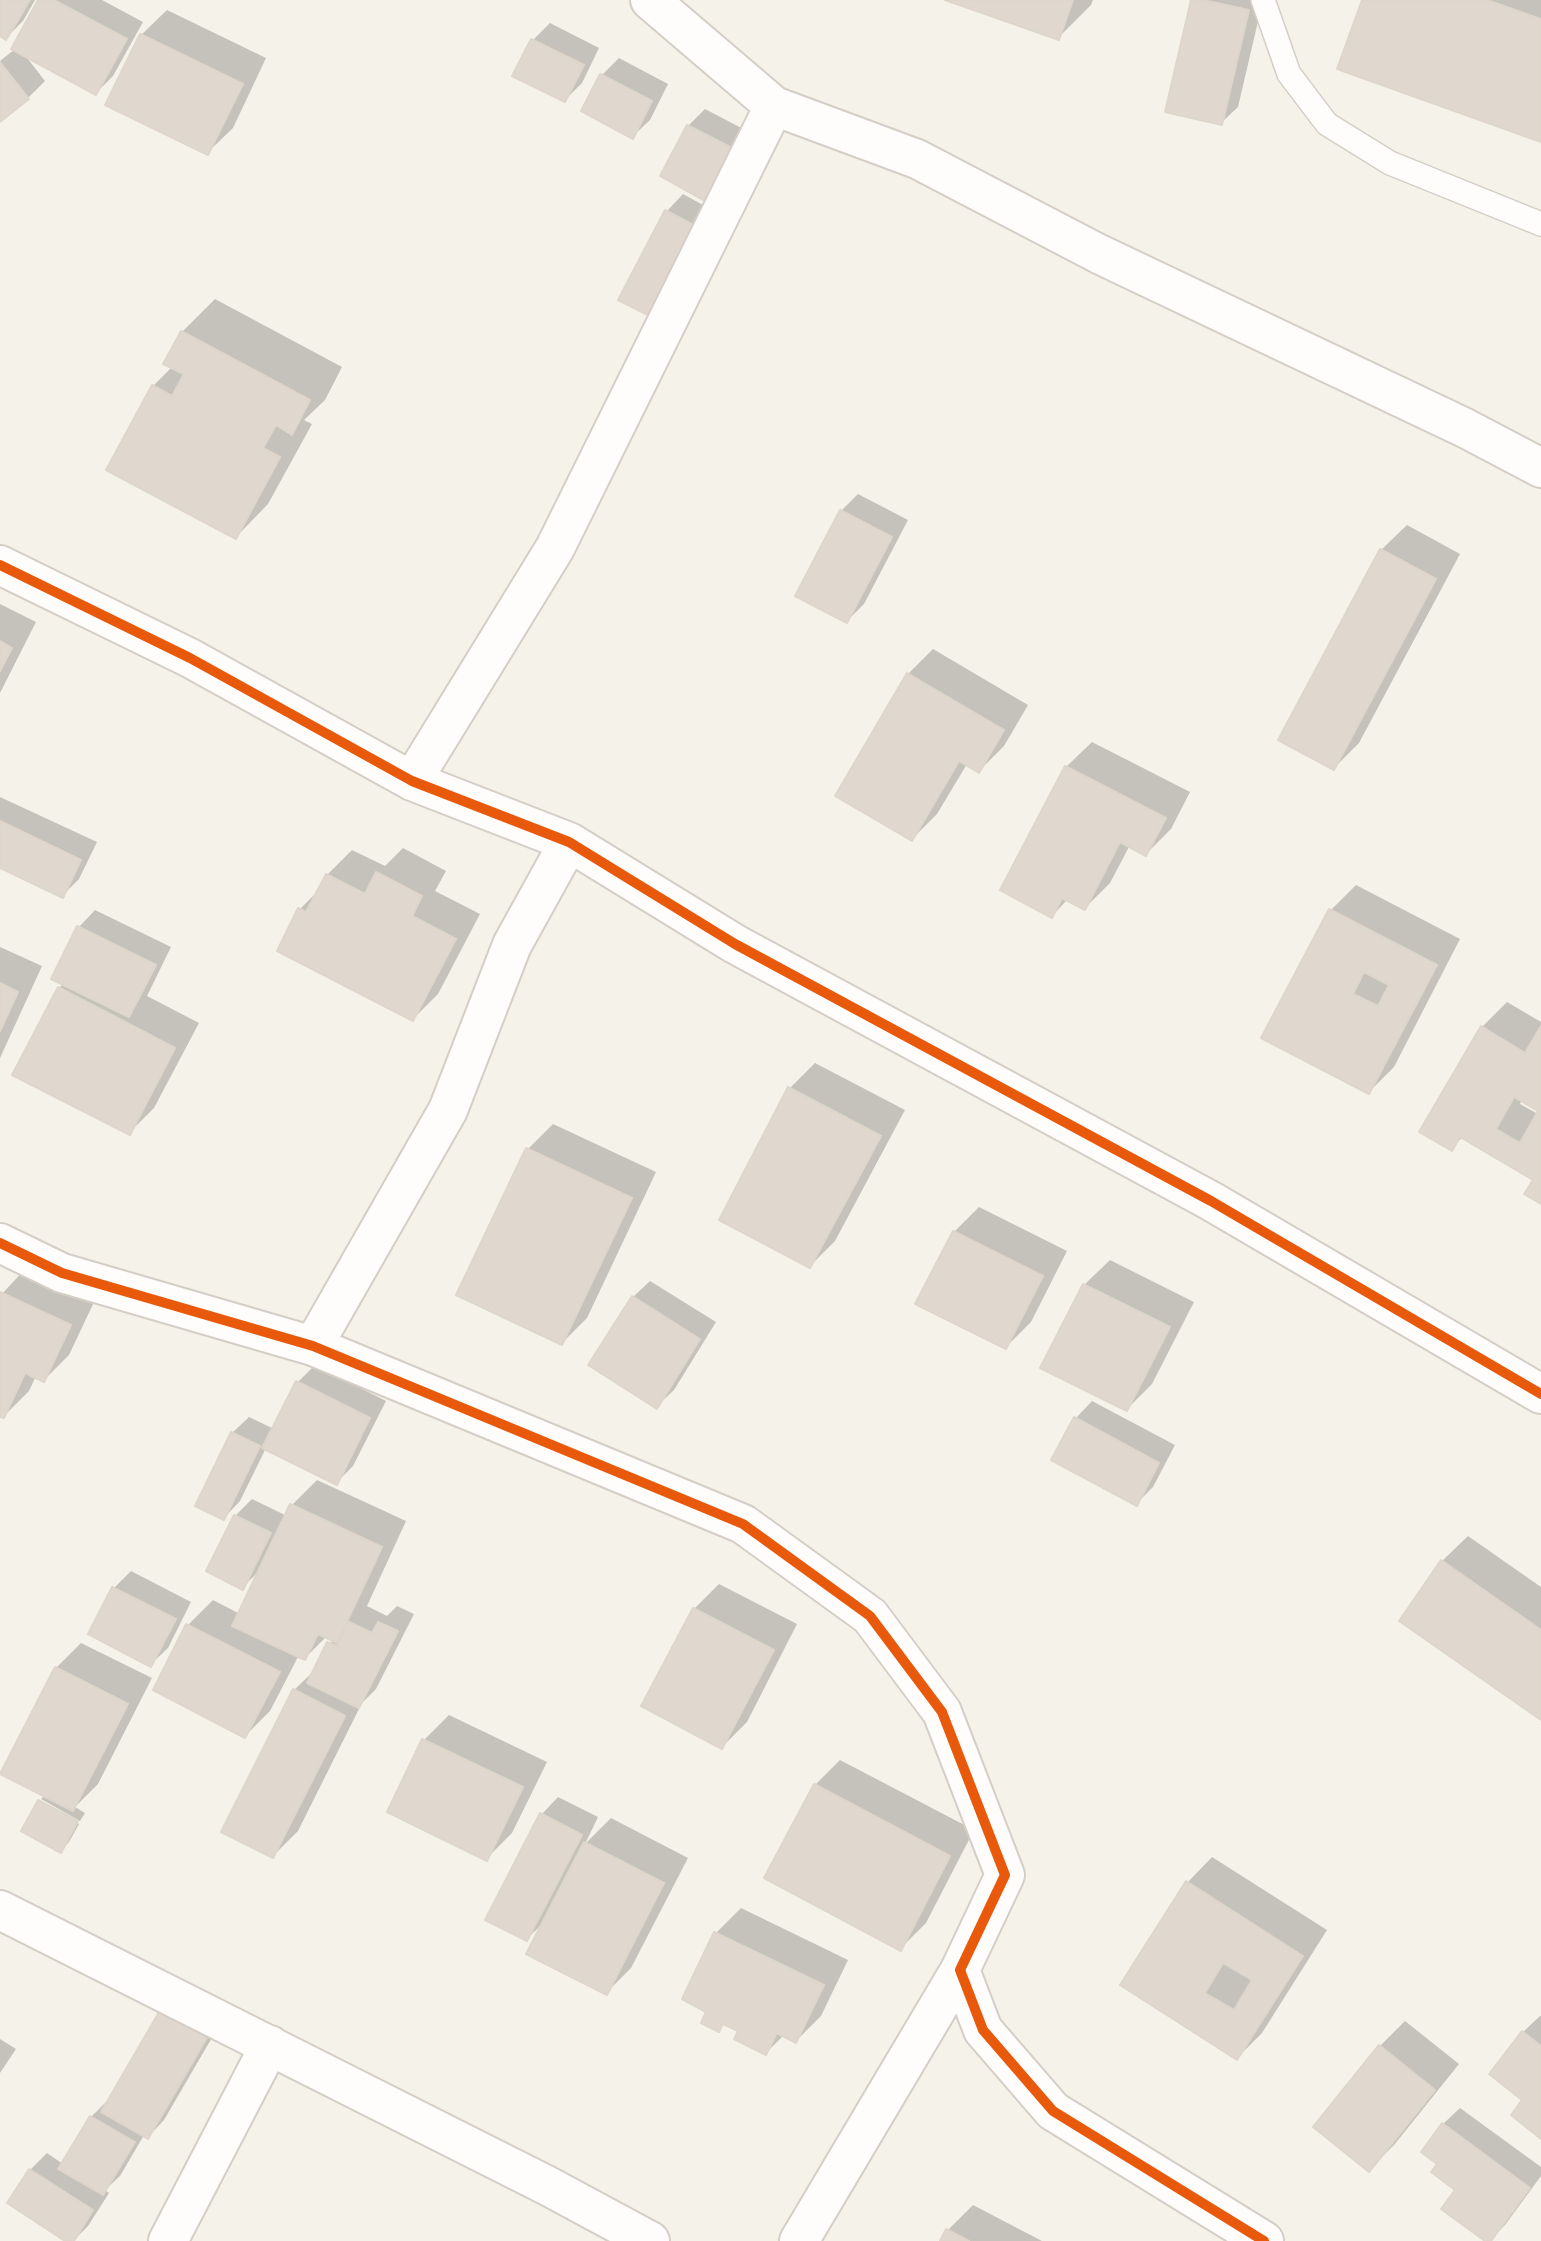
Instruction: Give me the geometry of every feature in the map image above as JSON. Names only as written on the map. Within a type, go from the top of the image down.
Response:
[{"type":"street","points":[[650,0],[774,106],[918,159],[1099,254],[1465,428],[1541,468]]},
{"type":"street","points":[[412,781],[555,548],[774,106]]},
{"type":"street","points":[[0,565],[190,657],[412,781],[569,842],[734,944],[1211,1201],[1541,1394]]},
{"type":"street","points":[[313,1346],[448,1110],[512,945],[569,842]]},
{"type":"street","points":[[0,1243],[62,1273],[313,1346],[743,1524],[870,1616],[942,1712],[1005,1875],[960,1970],[799,2241]]},
{"type":"street","points":[[0,1910],[548,2186],[650,2241]]},
{"type":"street","points":[[960,1970],[983,2030],[1053,2111],[1264,2241]]},
{"type":"street","points":[[167,2241],[270,2045]]},
{"type":"lane","points":[[1263,0],[1289,74],[1327,124],[1390,163],[1541,224]]},
{"type":"building","points":[[0,0],[30,0],[6,40],[0,36]]},
{"type":"building","points":[[38,0],[54,0],[127,39],[96,95],[11,49]]},
{"type":"building","points":[[945,0],[1073,0],[1059,40]]},
{"type":"building","points":[[1191,0],[1249,10],[1222,125],[1165,112]]},
{"type":"building","points":[[1362,0],[1487,0],[1541,19],[1541,142],[1337,69]]},
{"type":"building","points":[[140,34],[243,84],[208,155],[105,105]]},
{"type":"building","points":[[531,39],[584,65],[565,102],[512,76]]},
{"type":"building","points":[[0,62],[29,99],[0,122]]},
{"type":"building","points":[[600,74],[652,101],[633,139],[581,111]]},
{"type":"building","points":[[687,125],[738,151],[710,204],[660,176]]},
{"type":"building","points":[[665,210],[699,228],[652,317],[618,300]]},
{"type":"building","points":[[181,331],[310,400],[292,435],[276,425],[263,448],[280,457],[236,539],[106,470],[152,385],[172,396],[184,374],[163,364]]},
{"type":"building","points":[[840,510],[892,537],[847,623],[795,596]]},
{"type":"building","points":[[1380,549],[1436,579],[1334,770],[1278,740]]},
{"type":"building","points":[[0,641],[12,648],[0,671]]},
{"type":"building","points":[[907,673],[1004,730],[979,773],[959,761],[912,841],[835,796]]},
{"type":"building","points":[[1065,766],[1166,818],[1146,856],[1120,842],[1085,910],[1062,898],[1052,918],[1000,890]]},
{"type":"building","points":[[0,821],[81,860],[63,898],[0,868]]},
{"type":"building","points":[[376,872],[422,896],[412,916],[456,939],[413,1021],[277,951],[298,908],[306,912],[326,874],[365,894]]},
{"type":"building","points":[[1329,909],[1437,965],[1369,1094],[1261,1038]],"holes":[[[1364,972],[1389,985],[1378,1006],[1353,994]]]},
{"type":"building","points":[[77,926],[156,965],[129,1017],[51,979]]},
{"type":"building","points":[[0,983],[18,992],[0,1031]]},
{"type":"building","points":[[58,987],[175,1048],[130,1135],[12,1075]]},
{"type":"building","points":[[1481,1026],[1525,1053],[1541,1026],[1541,1204],[1524,1194],[1533,1180],[1460,1137],[1452,1151],[1419,1132]],"holes":[[[1514,1097],[1538,1111],[1520,1143],[1496,1129]]]},
{"type":"building","points":[[788,1087],[881,1136],[810,1268],[719,1220]]},
{"type":"building","points":[[526,1148],[632,1198],[562,1345],[456,1295]]},
{"type":"building","points":[[953,1231],[1043,1276],[1006,1349],[915,1304]]},
{"type":"building","points":[[1083,1284],[1170,1327],[1127,1411],[1040,1368]]},
{"type":"building","points":[[0,1292],[71,1325],[44,1382],[25,1373],[4,1418],[0,1417]]},
{"type":"building","points":[[632,1296],[700,1339],[657,1409],[588,1365]]},
{"type":"building","points":[[296,1381],[370,1418],[337,1485],[262,1448]]},
{"type":"building","points":[[1074,1417],[1159,1463],[1137,1506],[1051,1460]]},
{"type":"building","points":[[231,1432],[260,1446],[224,1520],[195,1506]]},
{"type":"building","points":[[290,1504],[382,1547],[337,1643],[318,1634],[305,1660],[232,1626]]},
{"type":"building","points":[[234,1515],[271,1533],[243,1590],[206,1571]]},
{"type":"building","points":[[1441,1560],[1541,1630],[1541,1720],[1399,1621]]},
{"type":"building","points":[[112,1587],[176,1619],[151,1667],[88,1634]]},
{"type":"building","points":[[693,1608],[774,1650],[722,1749],[641,1706]]},
{"type":"building","points":[[349,1622],[372,1633],[378,1622],[398,1631],[359,1708],[307,1683],[327,1642],[337,1646]]},
{"type":"building","points":[[186,1624],[280,1672],[245,1738],[153,1690]]},
{"type":"building","points":[[55,1667],[128,1704],[73,1811],[0,1774]]},
{"type":"building","points":[[293,1689],[345,1716],[273,1858],[221,1832]]},
{"type":"building","points":[[422,1739],[523,1787],[487,1861],[387,1812]]},
{"type":"building","points":[[814,1784],[950,1856],[901,1951],[764,1878]]},
{"type":"building","points":[[38,1800],[78,1821],[61,1853],[21,1831]]},
{"type":"building","points":[[540,1813],[582,1835],[527,1941],[485,1920]]},
{"type":"building","points":[[584,1842],[664,1883],[607,1995],[526,1954]]},
{"type":"building","points":[[1186,1881],[1303,1956],[1237,2060],[1120,1985]],"holes":[[[1223,1963],[1252,1980],[1234,2010],[1205,1993]]]},
{"type":"building","points":[[714,1932],[824,1985],[796,2043],[777,2033],[766,2055],[734,2039],[738,2031],[723,2024],[719,2032],[701,2023],[706,2012],[682,1999]]},
{"type":"building","points":[[162,2007],[209,2034],[148,2139],[101,2112]]},
{"type":"building","points":[[1522,2031],[1541,2046],[1541,2139],[1511,2115],[1522,2100],[1489,2074]]},
{"type":"building","points":[[1379,2045],[1435,2090],[1369,2172],[1313,2127]]},
{"type":"building","points":[[90,2116],[135,2142],[103,2195],[58,2169]]},
{"type":"building","points":[[1442,2123],[1530,2188],[1491,2241],[1485,2241],[1441,2209],[1455,2190],[1431,2172],[1437,2164],[1421,2152]]},
{"type":"building","points":[[29,2169],[93,2210],[74,2241],[65,2241],[7,2203]]},
{"type":"building","points":[[946,2229],[969,2241],[940,2241]]},
{"type":"cycle path","points":[[0,565],[190,658],[412,781],[569,842],[735,944],[1211,1201],[1541,1394]]},
{"type":"cycle path","points":[[0,1243],[62,1273],[313,1346],[743,1524],[870,1616],[942,1712],[1005,1875],[960,1970],[983,2030],[1053,2111],[1264,2241]]}]
